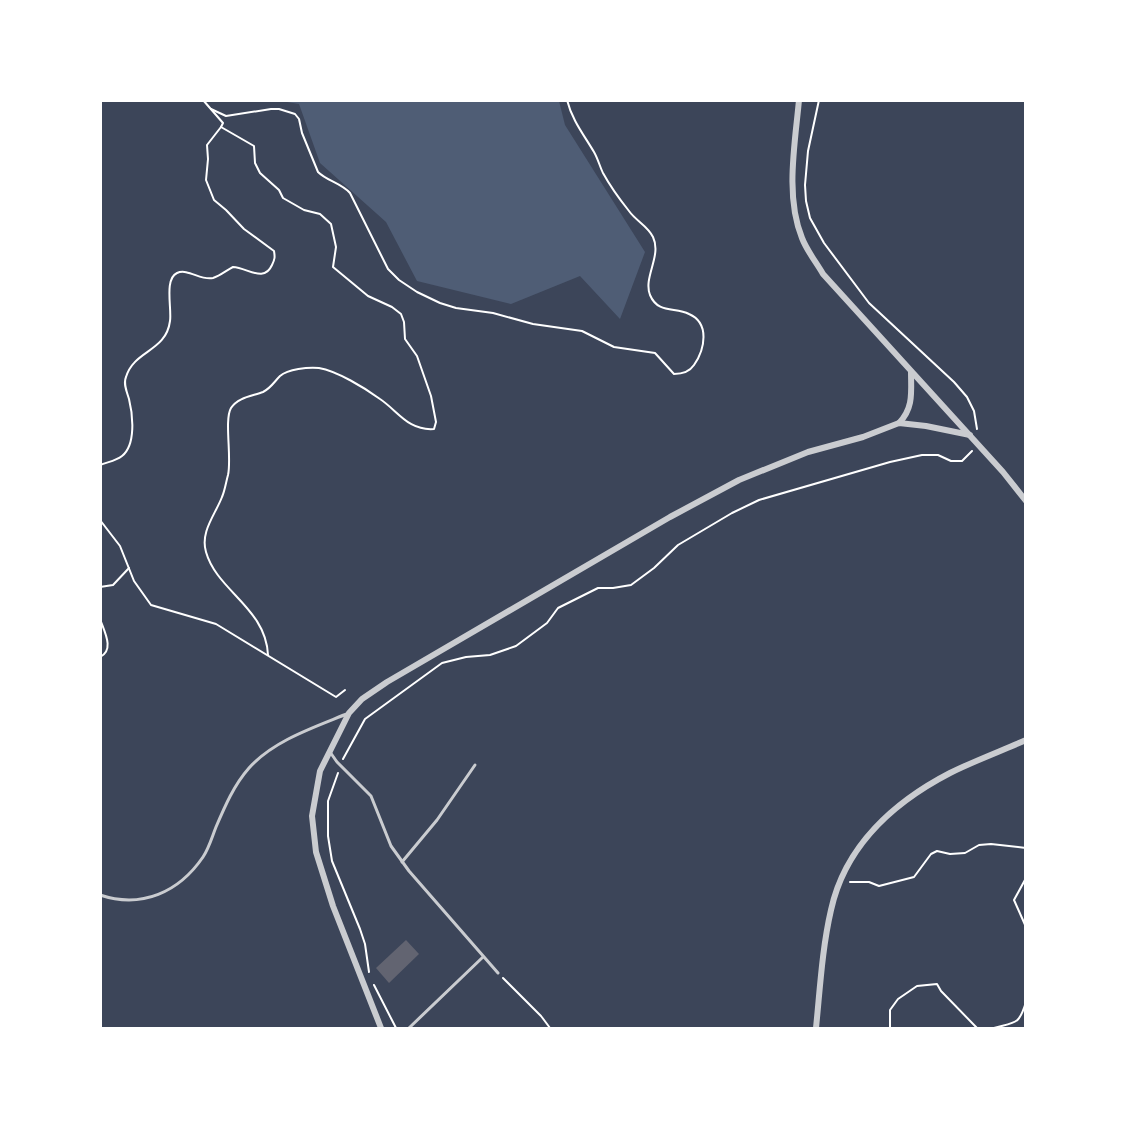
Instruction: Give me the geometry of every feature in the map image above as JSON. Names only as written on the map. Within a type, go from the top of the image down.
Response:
[{"type":"street","points":[[799,100],[794,163],[794,211],[803,240],[824,274],[911,372],[973,434],[1026,501]]},
{"type":"street","points":[[381,1029],[333,906],[316,852],[312,816],[320,771],[349,712],[370,693],[425,660],[670,517],[739,480],[808,452],[863,437],[899,423],[905,417],[910,405],[911,372]]},
{"type":"street","points":[[899,423],[973,434]]},
{"type":"street","points":[[816,1029],[831,908],[841,881],[860,846],[877,824],[905,800],[950,773],[1026,740]]},
{"type":"lane","points":[[100,895],[136,901],[162,894],[188,875],[204,855],[235,786],[251,766],[291,738],[349,712]]},
{"type":"lane","points":[[329,750],[340,765],[371,796],[392,846],[402,862],[498,973]]},
{"type":"lane","points":[[402,862],[437,820],[475,765]]},
{"type":"lane","points":[[409,1029],[483,956]]},
{"type":"path","points":[[100,465],[119,458],[129,447],[133,424],[125,386],[126,377],[138,359],[162,341],[169,331],[171,318],[169,289],[176,274],[184,272],[198,278],[212,278],[233,267],[265,273],[269,272],[275,259],[274,250],[238,224],[210,194],[206,173],[207,145],[223,123],[203,100]]},
{"type":"path","points":[[209,108],[226,116],[279,109],[295,114],[318,172],[340,184],[350,193],[388,268],[399,280],[417,292],[456,308],[493,313],[533,324],[582,331],[614,346],[655,353],[666,363],[671,372],[675,374],[684,372],[693,366],[701,350],[704,336],[701,323],[687,313],[665,310],[652,299],[649,287],[656,254],[655,240],[628,210],[604,175],[597,157],[577,127],[567,100]]},
{"type":"path","points":[[819,100],[808,152],[805,185],[810,219],[824,243],[869,303],[954,382],[968,398],[974,411],[973,434]]},
{"type":"path","points":[[220,127],[254,146],[255,163],[260,173],[279,190],[283,198],[326,219],[333,229],[335,238],[333,267],[368,296],[392,307],[401,314],[405,339],[417,356],[431,396],[436,422],[434,429],[418,427],[394,412],[382,400],[338,375],[319,368],[299,369],[284,373],[265,391],[248,396],[232,406],[229,417],[229,472],[223,495],[206,530],[204,545],[213,569],[261,628],[268,641],[268,655]]},
{"type":"path","points":[[369,972],[365,944],[332,861],[328,836],[328,801],[340,765],[365,719],[442,663],[466,657],[490,655],[516,646],[548,622],[558,608],[598,588],[632,585],[678,545],[759,500],[890,462],[922,455],[938,455],[951,461],[962,462],[972,452]]},
{"type":"path","points":[[100,520],[120,546],[134,581],[151,604],[216,624],[336,697],[345,690]]},
{"type":"path","points":[[100,587],[113,585],[129,568]]},
{"type":"path","points":[[100,619],[109,647],[106,654],[100,657]]},
{"type":"path","points":[[841,881],[869,882],[879,886],[914,877],[931,854],[937,851],[950,854],[965,853],[979,844],[1026,848]]},
{"type":"path","points":[[1026,878],[1014,900],[1026,927]]},
{"type":"path","points":[[498,973],[541,1016],[550,1029]]},
{"type":"path","points":[[373,982],[396,1029]]},
{"type":"path","points":[[890,1029],[890,1010],[898,999],[917,986],[937,984],[977,1029]]},
{"type":"path","points":[[994,1029],[1021,1019],[1026,1002]]},
{"type":"shaded area","points":[[101,101],[1025,101],[1025,1028],[101,1028]]},
{"type":"shaded area","points":[[281,101],[559,101],[565,125],[645,252],[620,319],[580,276],[511,304],[417,281],[386,222],[320,163],[299,104]]},
{"type":"building","points":[[406,940],[419,954],[389,983],[376,968]]}]
